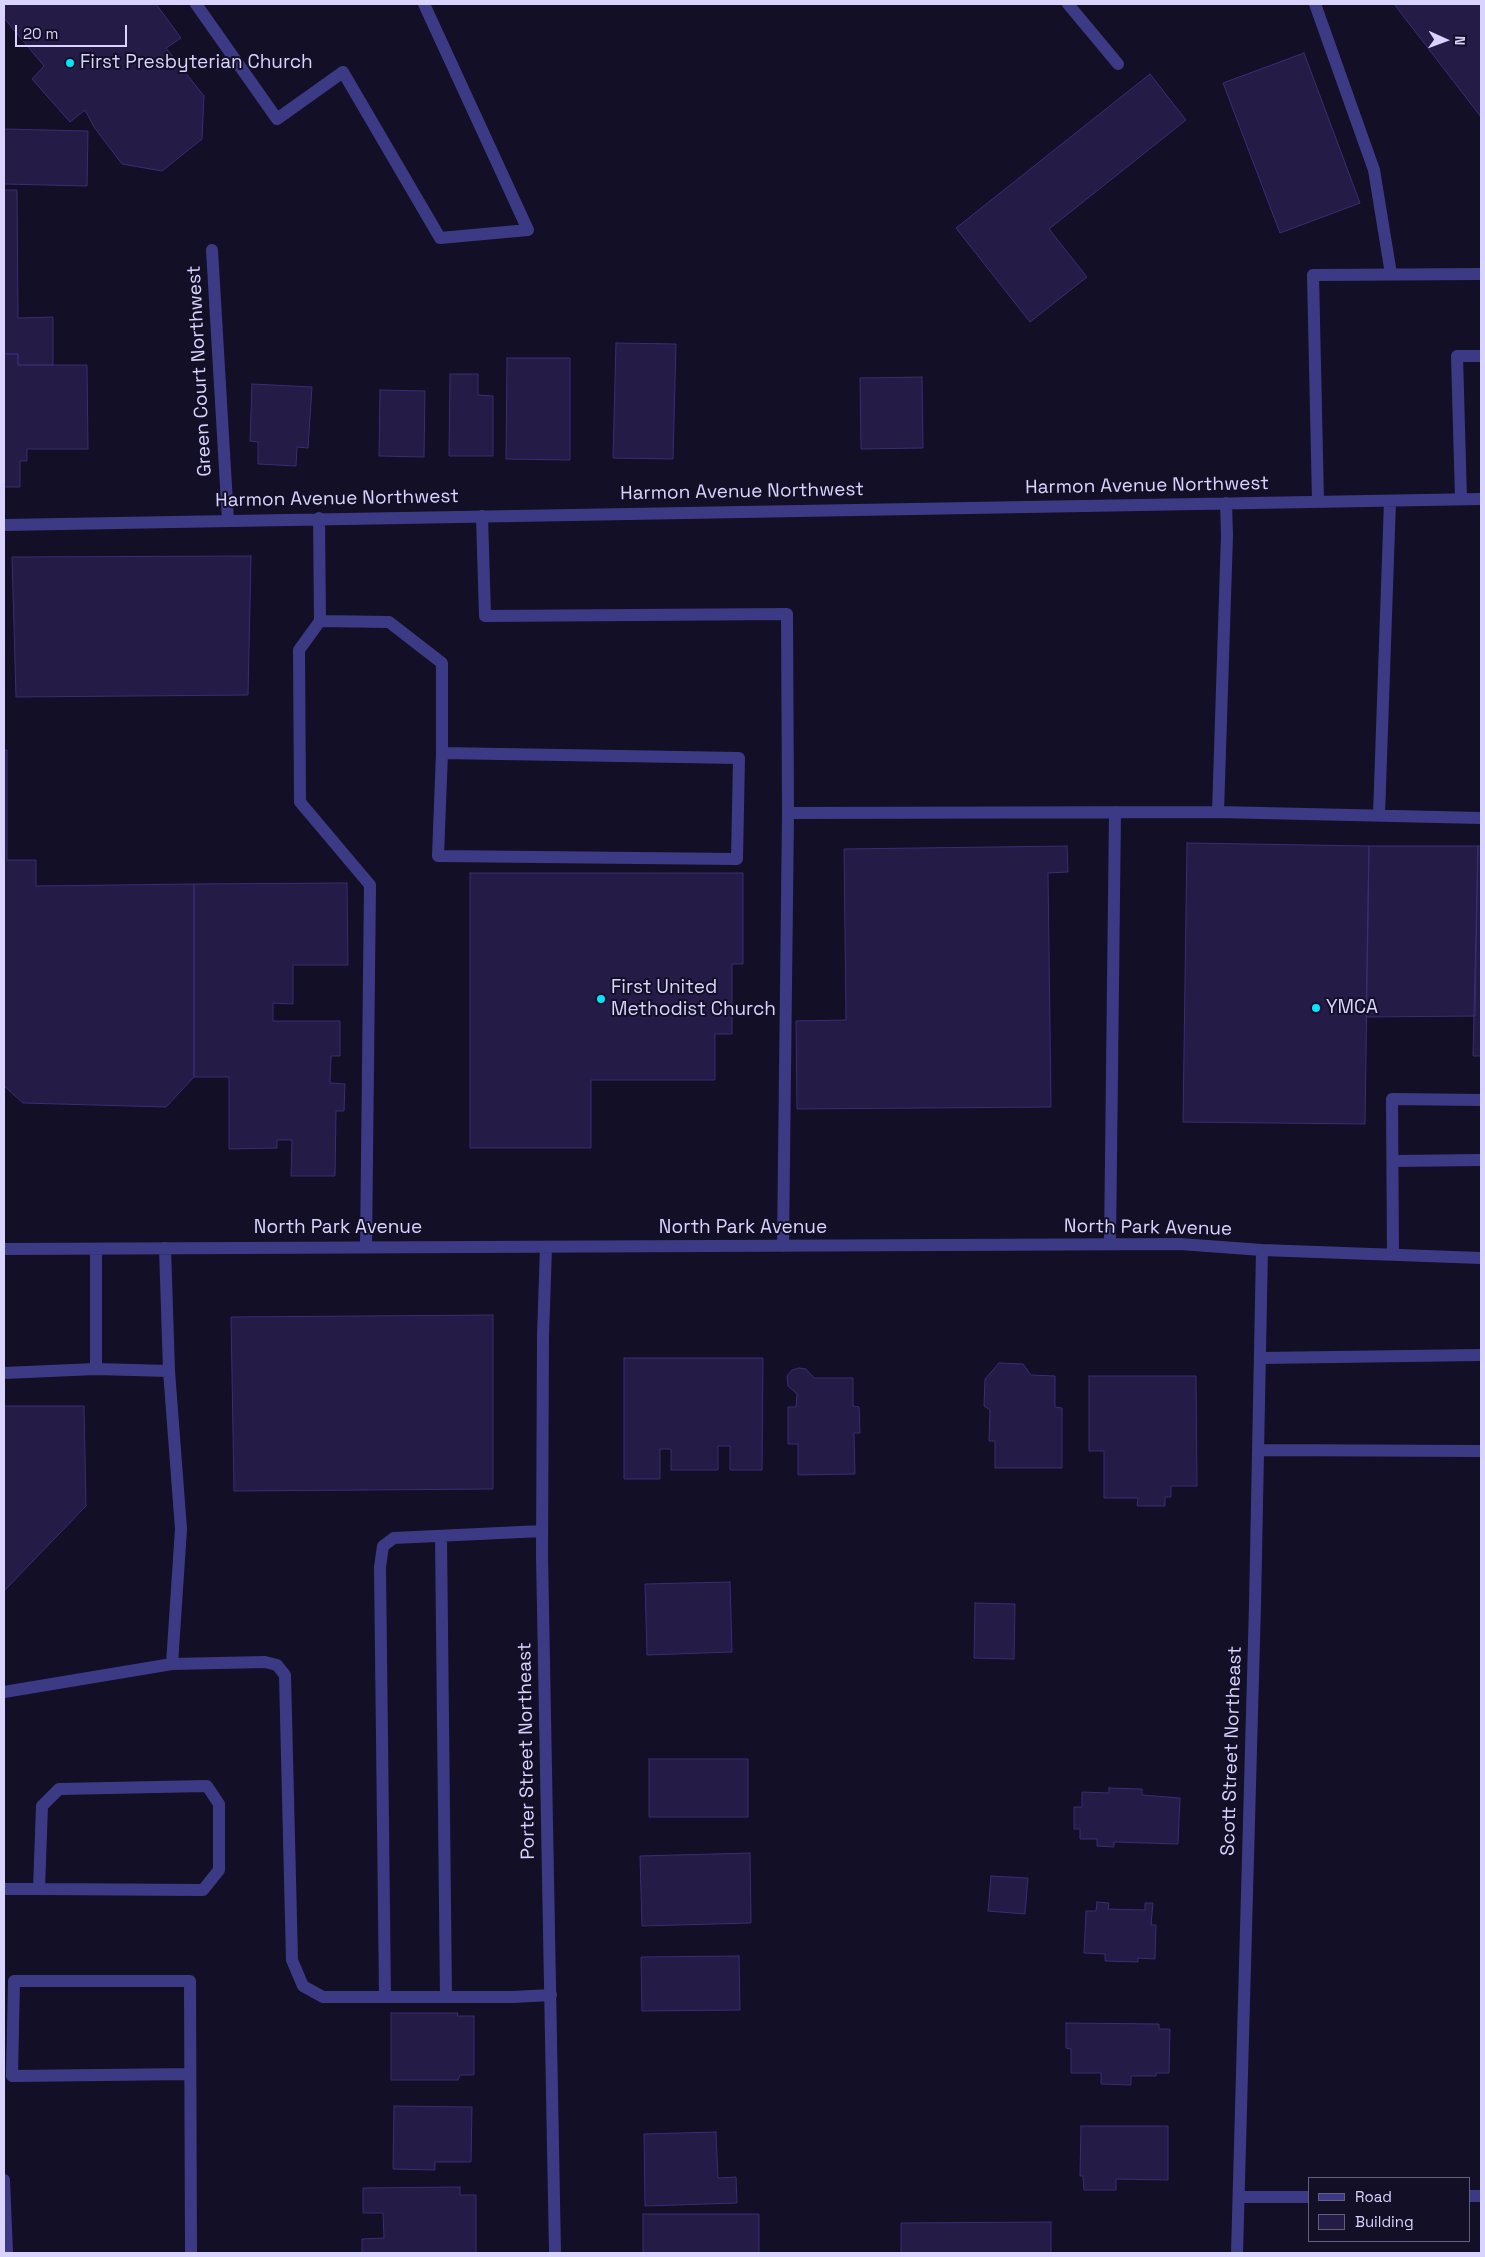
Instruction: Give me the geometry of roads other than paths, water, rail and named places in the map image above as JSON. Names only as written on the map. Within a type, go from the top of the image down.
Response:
[{"type":"street","points":[[196,4],[277,119],[343,72],[440,238],[528,230],[424,4]]},
{"type":"street","points":[[1068,4],[1118,64]]},
{"type":"street","points":[[1315,4],[1374,170],[1391,274]]},
{"type":"street","name":"Green Court Northwest","points":[[212,250],[228,520]]},
{"type":"street","points":[[1318,501],[1313,275],[1481,274]]},
{"type":"street","points":[[1461,499],[1457,356],[1481,356]]},
{"type":"street","name":"Harmon Avenue Northwest","points":[[4,525],[1481,499]]},
{"type":"street","points":[[1379,815],[1390,501]]},
{"type":"street","points":[[1218,812],[1226,503]]},
{"type":"street","points":[[482,516],[484,616],[787,614],[788,813],[783,1246]]},
{"type":"street","points":[[319,518],[320,621],[299,650],[300,802],[370,885],[366,1247]]},
{"type":"street","points":[[320,621],[389,622],[442,662],[442,753],[438,856],[737,859],[738,758],[442,753]]},
{"type":"street","points":[[1110,1244],[1115,812]]},
{"type":"street","points":[[788,813],[1218,812],[1481,818]]},
{"type":"street","points":[[1393,1254],[1392,1099],[1481,1100]]},
{"type":"street","points":[[1393,1161],[1481,1160]]},
{"type":"street","name":"North Park Avenue","points":[[4,1250],[1180,1244],[1262,1250],[1481,1258]]},
{"type":"street","name":"Porter Street Northeast","points":[[546,1247],[543,1336],[542,1531],[555,2253]]},
{"type":"street","points":[[165,1248],[169,1371],[181,1529],[172,1664]]},
{"type":"street","points":[[96,1249],[96,1369]]},
{"type":"street","name":"Scott Street Northeast","points":[[1237,2253],[1262,1250]]},
{"type":"street","points":[[1260,1358],[1481,1355]]},
{"type":"street","points":[[4,1373],[96,1369],[169,1371]]},
{"type":"street","points":[[1258,1450],[1481,1451]]},
{"type":"street","points":[[385,1996],[381,1560],[383,1546],[394,1538],[542,1531]]},
{"type":"street","points":[[441,1536],[446,1997]]},
{"type":"street","points":[[4,1692],[172,1664],[265,1662],[277,1665],[285,1675],[292,1960],[302,1986],[323,1996],[446,1997],[551,1995]]},
{"type":"street","points":[[4,1889],[203,1890],[219,1870],[219,1804],[207,1786],[59,1790],[42,1806],[39,1889]]},
{"type":"street","points":[[190,2074],[12,2076],[14,1980],[190,1981],[191,2253]]},
{"type":"street","points":[[4,2180],[7,2253]]},
{"type":"street","points":[[1239,2197],[1308,2196]]},
{"type":"place","name":"First Presbyterian Church","points":[[70,63]]},
{"type":"place","name":"First United Methodist Church","points":[[601,999]]},
{"type":"place","name":"YMCA","points":[[1316,1008]]}]
